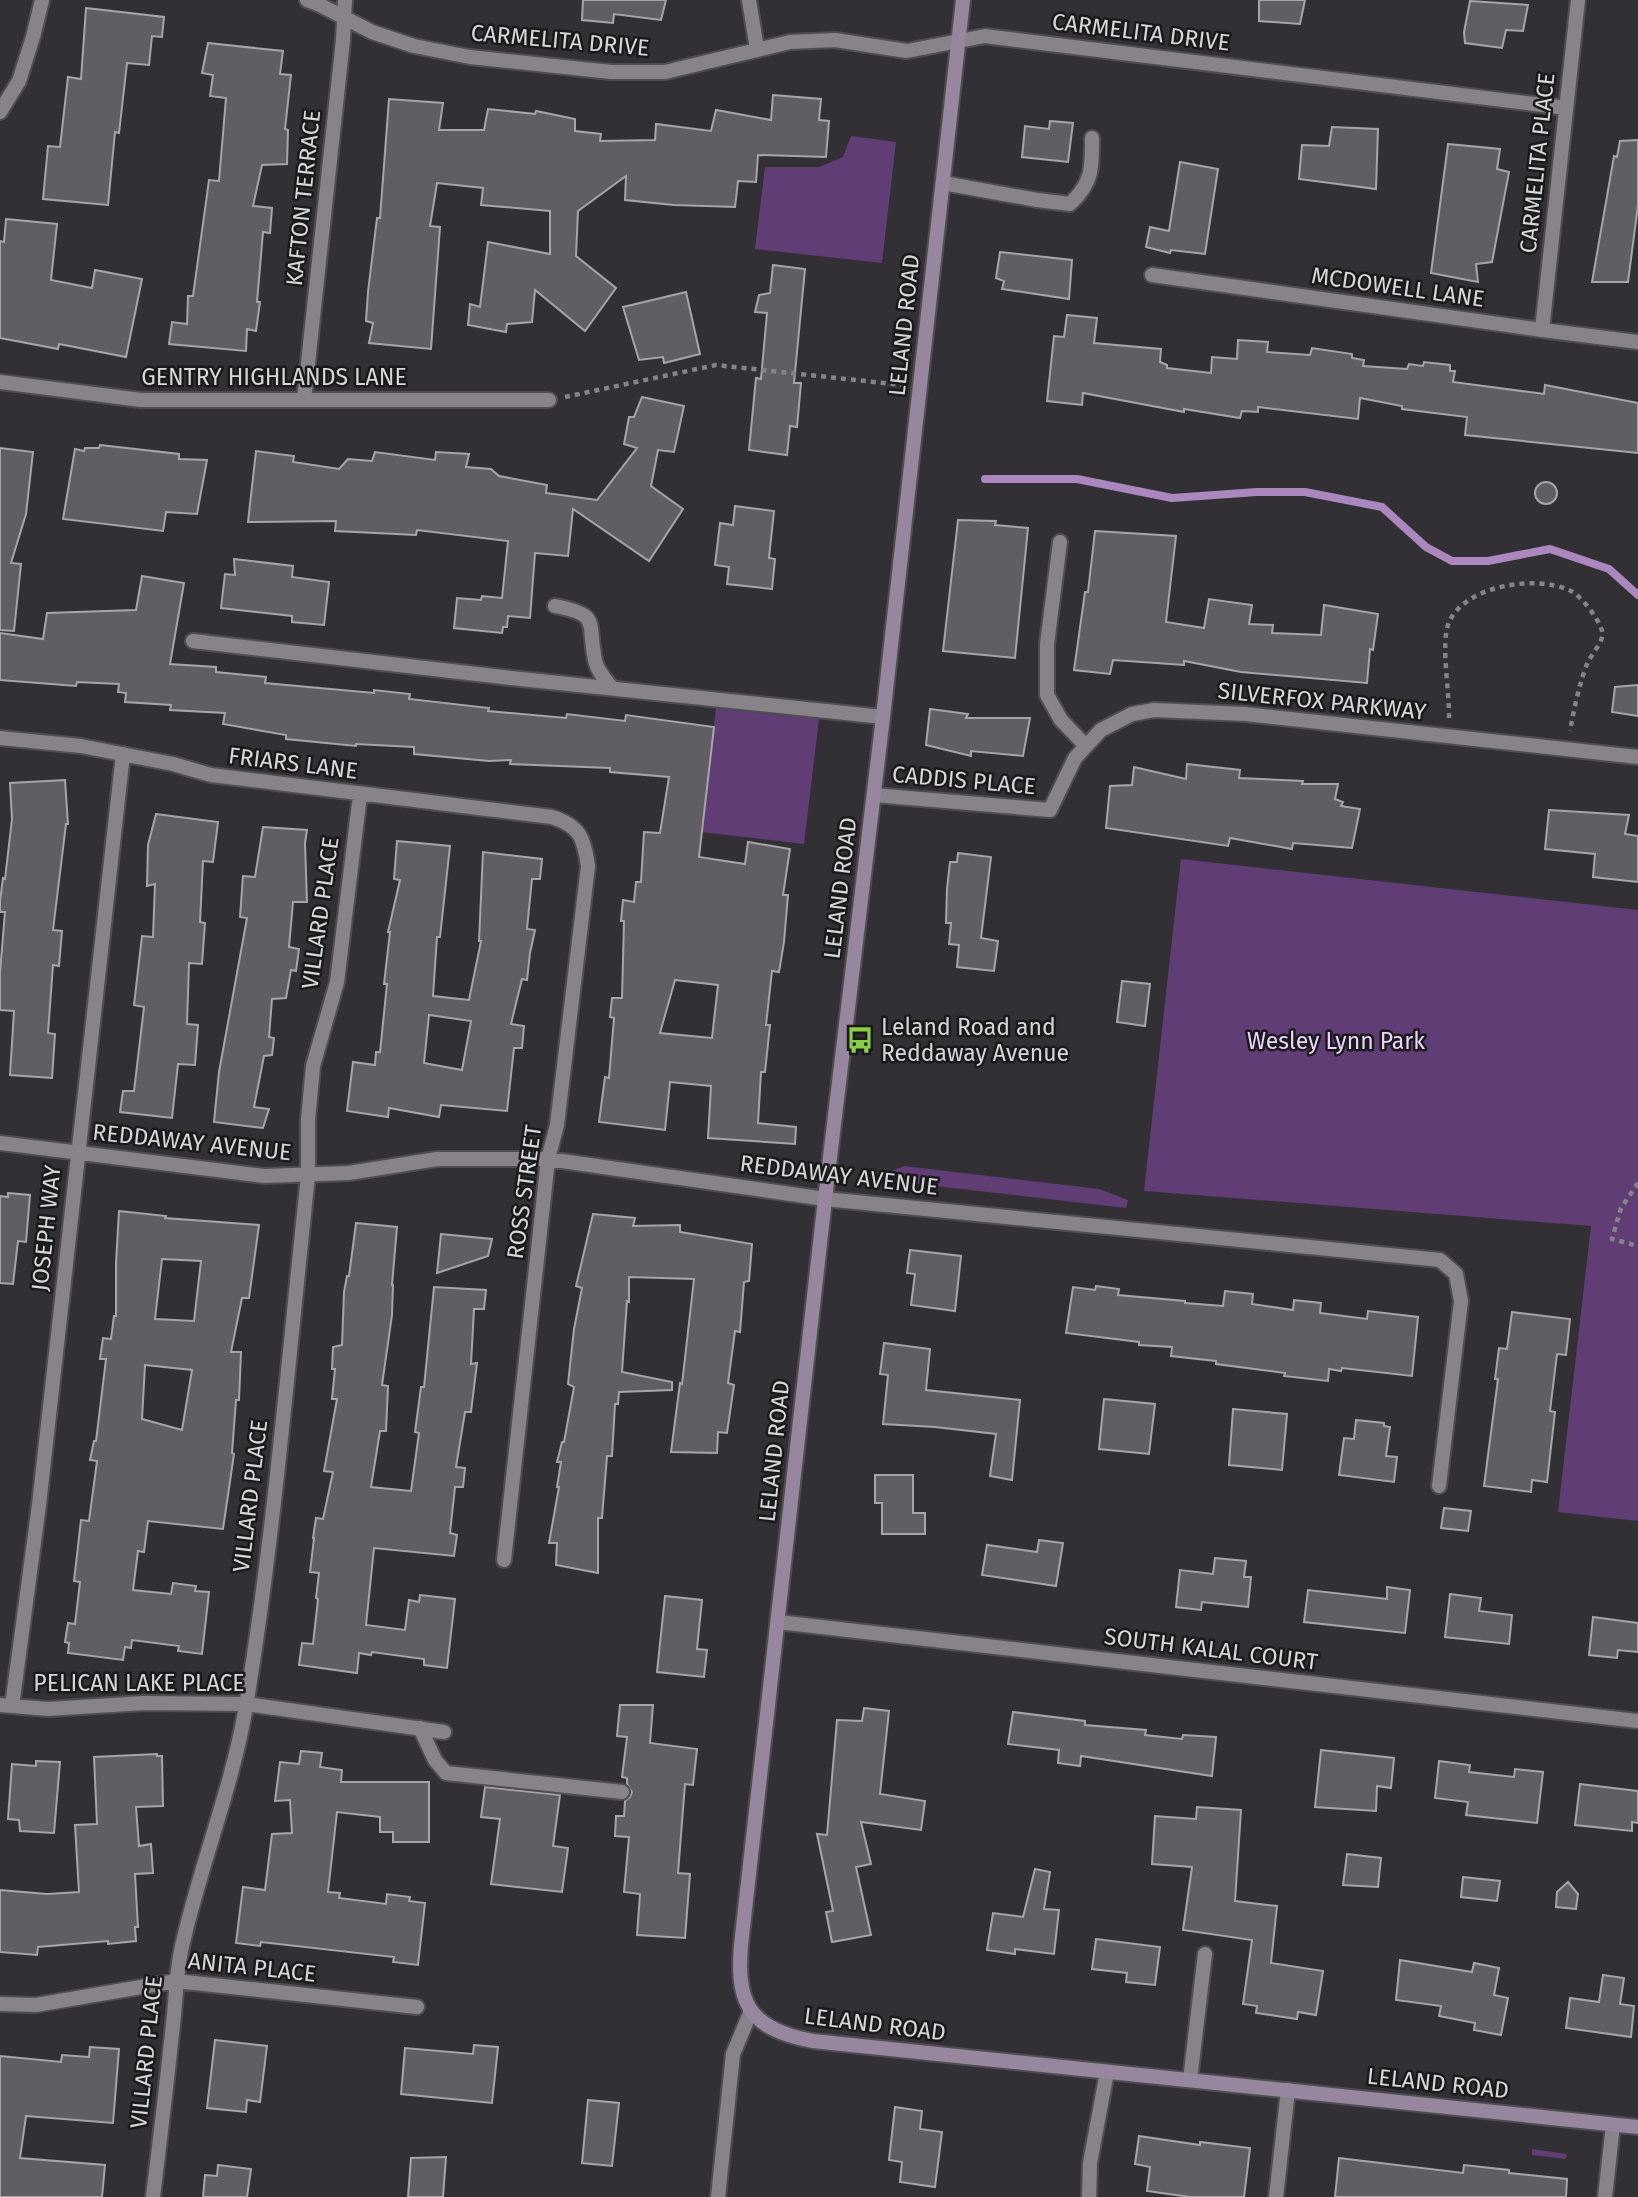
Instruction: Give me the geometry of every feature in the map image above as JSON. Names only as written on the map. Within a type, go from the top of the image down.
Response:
[{"type":"street","points":[[0,112],[19,81],[42,0]]},
{"type":"street","name":"CARMELITA DRIVE","points":[[307,0],[372,32],[425,48],[470,57],[611,72],[665,72],[790,42],[835,40],[907,51],[985,36],[1566,108]]},
{"type":"street","name":"KAFTON TERRACE","points":[[304,400],[345,0]]},
{"type":"street","points":[[749,0],[757,49]]},
{"type":"street","name":"LELAND ROAD","points":[[963,0],[738,1967],[742,1991],[751,2011],[774,2029],[804,2039],[1638,2127]]},
{"type":"street","name":"CARMELITA PLACE","points":[[1542,330],[1578,0]]},
{"type":"street","points":[[943,183],[1070,204],[1084,190],[1092,165],[1092,138]]},
{"type":"street","name":"MCDOWELL LANE","points":[[1152,275],[1638,342]]},
{"type":"street","name":"GENTRY HIGHLANDS LANE","points":[[0,382],[141,400],[549,400]]},
{"type":"street","points":[[1060,542],[1047,643],[1047,695],[1061,720],[1086,746]]},
{"type":"street","points":[[555,606],[579,611],[588,618],[595,661],[612,688]]},
{"type":"street","points":[[193,640],[883,717]]},
{"type":"street","name":"SILVERFOX PARKWAY","points":[[1050,810],[1075,758],[1101,730],[1132,714],[1154,710],[1245,714],[1638,757]]},
{"type":"street","name":"FRIARS LANE","points":[[0,738],[81,746],[173,764],[211,775],[552,817],[566,821],[579,832]]},
{"type":"street","name":"JOSEPH WAY","points":[[6,1705],[39,1505],[123,754]]},
{"type":"street","name":"VILLARD PLACE","points":[[153,2197],[175,2013],[176,1981],[196,1889],[226,1793],[246,1704],[270,1530],[308,1176],[308,1120],[313,1066],[337,982],[360,795]]},
{"type":"street","name":"CADDIS PLACE","points":[[874,795],[1050,810]]},
{"type":"street","name":"ROSS STREET","points":[[504,1560],[548,1159],[557,1125],[588,866],[579,832]]},
{"type":"street","name":"REDDAWAY AVENUE","points":[[0,1143],[264,1176],[308,1176],[384,1169],[438,1159],[548,1159],[825,1199],[1440,1260],[1456,1274],[1461,1301],[1438,1486]]},
{"type":"street","name":"SOUTH KALAL COURT","points":[[778,1622],[1638,1721]]},
{"type":"street","name":"PELICAN LAKE PLACE","points":[[6,1705],[48,1709],[144,1703],[246,1704],[444,1732]]},
{"type":"street","points":[[421,1728],[435,1760],[446,1773],[622,1792]]},
{"type":"street","points":[[1190,2080],[1205,1954]]},
{"type":"street","name":"ANITA PLACE","points":[[0,2004],[36,2005],[176,1981],[417,2007]]},
{"type":"street","points":[[718,2197],[733,2054],[751,2011]]},
{"type":"street","points":[[1089,2197],[1090,2163],[1107,2071]]},
{"type":"street","points":[[1276,2197],[1288,2090]]},
{"type":"street","points":[[1605,2197],[1613,2124]]},
{"type":"path","points":[[549,400],[716,365],[920,387]]},
{"type":"path","points":[[1449,736],[1446,637],[1449,622],[1463,604],[1478,594],[1511,585],[1552,586],[1570,590],[1582,599],[1602,629],[1602,637],[1587,664],[1567,749]]},
{"type":"path","points":[[1638,1183],[1621,1208],[1612,1239],[1638,1246]]},
{"type":"green space","points":[[851,136],[896,142],[882,263],[755,249],[765,167],[819,167],[843,157]]},
{"type":"green space","points":[[716,708],[819,719],[804,844],[701,832]]},
{"type":"green space","name":"Wesley Lynn Park","points":[[1181,859],[1638,910],[1638,1521],[1558,1512],[1591,1226],[1144,1191]]},
{"type":"green space","points":[[904,1166],[1099,1189],[1128,1200],[1126,1208],[883,1180],[884,1174]]},
{"type":"green space","points":[[1532,2149],[1567,2154],[1566,2159],[1532,2155]]},
{"type":"building","points":[[583,0],[666,0],[661,20],[614,14],[613,23],[582,20]]},
{"type":"building","points":[[1259,0],[1305,0],[1300,24],[1259,21]]},
{"type":"building","points":[[1470,1],[1528,5],[1523,31],[1506,30],[1502,48],[1465,43],[1464,32]]},
{"type":"building","points":[[86,8],[164,17],[162,37],[152,36],[149,65],[127,63],[119,133],[115,132],[108,205],[43,199],[48,146],[60,147],[68,77],[81,79]]},
{"type":"building","points":[[208,43],[283,51],[280,74],[291,75],[285,129],[288,130],[287,164],[262,165],[253,206],[272,208],[270,233],[263,232],[256,331],[247,329],[246,351],[169,344],[172,322],[187,324],[188,296],[193,296],[209,180],[219,181],[226,98],[210,96],[213,75],[202,73]]},
{"type":"building","points":[[773,95],[821,99],[819,120],[829,121],[826,157],[758,155],[756,182],[738,181],[735,207],[625,200],[626,176],[578,211],[576,256],[616,288],[585,331],[535,290],[532,322],[507,324],[506,332],[468,325],[470,304],[480,307],[488,242],[550,254],[550,211],[481,205],[483,188],[437,183],[430,226],[440,227],[431,349],[369,343],[373,323],[366,321],[368,292],[377,218],[380,218],[389,99],[443,103],[439,130],[484,130],[488,109],[535,114],[536,111],[575,119],[575,131],[601,134],[600,141],[655,140],[656,124],[711,131],[716,110],[771,120]]},
{"type":"building","points":[[1050,121],[1073,123],[1068,162],[1022,157],[1025,126],[1049,129]]},
{"type":"building","points":[[1332,127],[1378,129],[1376,189],[1299,179],[1302,145],[1329,146]]},
{"type":"building","points":[[1638,140],[1638,205],[1628,282],[1592,282],[1614,156],[1617,157],[1620,141]]},
{"type":"building","points":[[1448,144],[1500,149],[1497,169],[1509,172],[1492,262],[1476,264],[1478,282],[1431,273]]},
{"type":"building","points":[[1180,162],[1218,169],[1205,254],[1171,250],[1170,253],[1146,247],[1150,227],[1169,231]]},
{"type":"building","points":[[6,219],[57,224],[51,280],[92,288],[95,270],[142,279],[126,357],[59,344],[58,349],[0,338],[0,241],[4,242]]},
{"type":"building","points":[[1000,252],[1072,260],[1069,299],[1002,289],[1004,281],[996,278]]},
{"type":"building","points":[[773,265],[805,269],[794,383],[801,383],[797,427],[790,426],[787,455],[749,450],[756,378],[761,379],[767,313],[755,312],[759,295],[770,293]]},
{"type":"building","points":[[686,292],[700,354],[664,363],[663,357],[639,360],[623,307]]},
{"type":"building","points":[[1067,315],[1097,318],[1094,343],[1161,349],[1160,362],[1167,365],[1167,368],[1211,373],[1212,357],[1237,359],[1238,340],[1268,342],[1267,352],[1310,355],[1312,348],[1352,354],[1352,358],[1364,360],[1363,366],[1407,369],[1409,364],[1423,366],[1424,362],[1450,365],[1450,371],[1455,371],[1453,382],[1544,394],[1545,385],[1638,403],[1638,453],[1465,435],[1467,417],[1402,409],[1402,406],[1360,398],[1358,419],[1258,407],[1258,412],[1242,411],[1240,418],[1184,409],[1184,412],[1083,393],[1082,405],[1047,401],[1054,336],[1064,337]]},
{"type":"building","points":[[642,397],[684,406],[674,452],[658,450],[651,486],[683,509],[649,561],[573,509],[568,556],[535,553],[530,618],[508,616],[507,627],[503,627],[502,633],[454,628],[457,598],[502,598],[508,541],[417,530],[416,535],[335,531],[336,521],[248,522],[256,451],[294,456],[293,462],[339,469],[348,459],[372,461],[375,452],[435,460],[436,452],[469,454],[466,467],[491,469],[499,476],[547,485],[546,493],[597,500],[637,448],[624,444],[629,417],[634,417]]},
{"type":"building","points":[[100,445],[179,454],[179,459],[207,460],[197,514],[166,512],[163,531],[63,519],[75,449],[84,451],[85,448],[99,448]]},
{"type":"building","points":[[0,448],[33,452],[26,514],[11,563],[21,564],[14,631],[0,630]]},
{"type":"building","points":[[1542,482],[1550,482],[1557,489],[1557,497],[1550,504],[1542,504],[1535,497],[1535,489]]},
{"type":"building","points":[[735,506],[774,511],[769,558],[775,559],[772,589],[727,584],[729,567],[715,565],[720,523],[733,525]]},
{"type":"building","points":[[958,520],[996,521],[995,525],[1028,528],[1015,658],[943,651]]},
{"type":"building","points":[[1095,531],[1176,536],[1166,622],[1204,628],[1209,599],[1252,605],[1249,624],[1273,625],[1272,633],[1321,635],[1324,605],[1378,614],[1373,650],[1370,649],[1367,683],[1241,672],[1184,661],[1184,665],[1113,660],[1110,674],[1074,670],[1085,592],[1088,592]]},
{"type":"building","points":[[234,559],[293,566],[292,577],[329,582],[324,625],[292,622],[292,616],[221,608],[225,574],[235,575]]},
{"type":"building","points":[[142,576],[184,583],[170,664],[216,667],[216,672],[266,677],[265,683],[410,694],[409,699],[489,708],[488,711],[566,718],[567,714],[625,721],[626,715],[714,727],[699,857],[745,864],[748,842],[790,849],[783,895],[788,895],[784,942],[779,972],[772,971],[766,1025],[770,1025],[765,1072],[761,1072],[758,1123],[796,1127],[795,1144],[708,1138],[711,1086],[670,1082],[665,1130],[599,1122],[605,1077],[609,1078],[614,1018],[610,1017],[612,998],[622,998],[623,900],[634,902],[636,882],[641,882],[644,832],[660,833],[669,777],[610,772],[610,768],[510,764],[511,760],[489,761],[414,754],[414,747],[356,746],[286,739],[286,735],[223,724],[225,713],[170,710],[171,705],[125,702],[126,693],[118,692],[119,684],[77,682],[76,686],[0,680],[0,633],[43,639],[47,613],[136,610]],"holes":[[[675,980],[718,985],[712,1038],[660,1033]]]},
{"type":"building","points":[[1638,685],[1638,716],[1612,712],[1615,687]]},
{"type":"building","points":[[930,709],[968,714],[966,718],[1030,718],[1023,756],[971,751],[971,756],[926,745]]},
{"type":"building","points":[[1187,764],[1240,770],[1239,778],[1303,781],[1302,784],[1338,784],[1335,799],[1343,802],[1341,806],[1360,809],[1352,848],[1293,843],[1292,849],[1230,838],[1228,846],[1106,828],[1110,786],[1132,785],[1134,767],[1186,779]]},
{"type":"building","points":[[65,780],[68,824],[53,930],[62,931],[59,966],[53,965],[48,1033],[55,1034],[52,1078],[10,1075],[14,1011],[0,1010],[5,912],[0,912],[0,901],[12,819],[10,783]]},
{"type":"building","points":[[1549,810],[1629,815],[1625,834],[1638,836],[1638,882],[1593,877],[1595,854],[1545,849]]},
{"type":"building","points":[[156,814],[218,822],[213,862],[203,861],[200,922],[205,923],[202,964],[189,963],[187,1024],[198,1025],[195,1065],[178,1064],[172,1118],[120,1112],[123,1091],[134,1091],[144,1007],[134,1005],[142,936],[153,937],[155,884],[147,886],[148,845]]},
{"type":"building","points":[[263,827],[307,830],[307,902],[293,902],[289,947],[299,949],[296,971],[291,970],[286,998],[272,999],[269,1037],[274,1038],[272,1055],[264,1056],[254,1107],[269,1109],[263,1128],[214,1122],[219,1072],[247,918],[240,917],[243,876],[255,877]]},
{"type":"building","points":[[397,841],[450,846],[440,937],[437,937],[433,996],[469,1000],[481,941],[483,852],[542,859],[540,879],[532,879],[527,929],[535,930],[527,980],[522,979],[511,1024],[524,1026],[522,1048],[514,1048],[507,1111],[441,1105],[439,1117],[389,1108],[388,1117],[347,1111],[353,1062],[375,1065],[376,1052],[380,1052],[387,984],[384,984],[388,932],[400,880],[394,879]],"holes":[[[429,1015],[471,1021],[462,1070],[424,1063]]]},
{"type":"building","points":[[958,853],[991,857],[981,938],[998,941],[994,971],[957,967],[959,945],[949,944],[951,923],[946,923],[947,889],[950,862],[957,862]]},
{"type":"building","points":[[1122,981],[1150,984],[1145,1026],[1117,1022]]},
{"type":"building","points":[[8,1193],[30,1195],[26,1242],[18,1241],[13,1284],[0,1283],[0,1196],[8,1197]]},
{"type":"building","points":[[119,1211],[166,1216],[165,1218],[259,1225],[249,1298],[242,1298],[231,1352],[241,1352],[239,1400],[236,1400],[234,1454],[223,1529],[148,1521],[144,1552],[138,1551],[133,1590],[171,1594],[173,1583],[196,1586],[195,1591],[209,1592],[202,1654],[178,1651],[179,1646],[132,1640],[131,1648],[125,1647],[123,1660],[68,1653],[69,1643],[65,1642],[68,1623],[75,1624],[80,1582],[74,1581],[81,1520],[89,1521],[97,1461],[90,1460],[96,1441],[106,1359],[100,1359],[103,1338],[111,1339],[116,1316]],"holes":[[[162,1259],[201,1261],[194,1321],[155,1319]],[[145,1365],[192,1370],[182,1430],[142,1419]]]},
{"type":"building","points":[[593,1214],[635,1218],[633,1226],[680,1225],[680,1232],[752,1244],[749,1281],[744,1282],[740,1332],[735,1331],[728,1383],[734,1385],[727,1433],[718,1432],[717,1453],[671,1452],[694,1279],[629,1277],[622,1372],[672,1382],[672,1390],[619,1392],[618,1404],[615,1404],[612,1456],[607,1456],[602,1518],[598,1518],[598,1573],[556,1565],[557,1543],[549,1543],[559,1487],[561,1462],[557,1462],[564,1442],[574,1387],[568,1384],[582,1288],[576,1286]]},
{"type":"building","points":[[356,1223],[397,1227],[392,1315],[382,1385],[388,1386],[386,1431],[380,1431],[371,1487],[411,1491],[419,1433],[415,1432],[421,1387],[424,1387],[434,1287],[486,1290],[484,1309],[474,1309],[471,1364],[477,1363],[471,1412],[465,1412],[456,1467],[465,1468],[463,1487],[455,1487],[450,1533],[457,1535],[454,1556],[374,1548],[366,1625],[405,1630],[409,1600],[419,1602],[420,1595],[455,1599],[447,1668],[424,1665],[424,1659],[372,1652],[371,1655],[359,1653],[357,1673],[299,1665],[302,1643],[313,1644],[319,1573],[310,1572],[313,1538],[316,1518],[323,1519],[333,1472],[324,1471],[337,1399],[332,1399],[335,1369],[332,1369],[333,1347],[342,1345],[344,1292],[349,1276]]},
{"type":"building","points":[[441,1234],[492,1239],[488,1256],[437,1273]]},
{"type":"building","points":[[910,1250],[961,1256],[955,1311],[911,1305],[915,1274],[907,1273]]},
{"type":"building","points":[[1096,1286],[1119,1289],[1118,1295],[1185,1303],[1223,1306],[1225,1291],[1253,1294],[1252,1304],[1293,1310],[1294,1300],[1321,1303],[1320,1313],[1367,1319],[1368,1311],[1418,1317],[1412,1376],[1342,1368],[1341,1371],[1329,1369],[1328,1381],[1284,1376],[1285,1373],[1171,1356],[1172,1347],[1139,1345],[1139,1342],[1066,1333],[1073,1287],[1095,1290]]},
{"type":"building","points":[[1512,1312],[1570,1319],[1566,1355],[1557,1354],[1550,1411],[1555,1412],[1547,1482],[1532,1480],[1531,1492],[1484,1486],[1498,1379],[1495,1379],[1499,1348],[1507,1349]]},
{"type":"building","points":[[884,1343],[930,1349],[926,1390],[1020,1400],[1012,1480],[990,1476],[996,1434],[883,1424],[888,1375],[880,1374]]},
{"type":"building","points":[[1104,1399],[1155,1404],[1149,1454],[1099,1449]]},
{"type":"building","points":[[1233,1409],[1287,1414],[1282,1470],[1229,1465]]},
{"type":"building","points":[[1356,1420],[1384,1423],[1384,1426],[1390,1427],[1386,1456],[1397,1457],[1394,1482],[1339,1475],[1344,1438],[1354,1439]]},
{"type":"building","points":[[875,1475],[913,1475],[913,1513],[925,1513],[925,1534],[882,1534],[882,1503],[875,1503]]},
{"type":"building","points":[[1444,1508],[1471,1511],[1468,1531],[1441,1528]]},
{"type":"building","points":[[1039,1540],[1063,1543],[1056,1586],[982,1575],[987,1545],[1037,1552]]},
{"type":"building","points":[[1215,1558],[1246,1561],[1244,1577],[1251,1577],[1248,1607],[1202,1602],[1201,1610],[1176,1607],[1180,1570],[1213,1574]]},
{"type":"building","points":[[1387,1587],[1410,1590],[1405,1633],[1304,1622],[1308,1590],[1387,1599]]},
{"type":"building","points":[[1450,1594],[1481,1598],[1479,1611],[1512,1615],[1509,1644],[1445,1637]]},
{"type":"building","points":[[665,1596],[702,1600],[697,1649],[707,1650],[704,1677],[657,1672]]},
{"type":"building","points":[[1593,1617],[1638,1623],[1638,1652],[1618,1650],[1617,1658],[1589,1655]]},
{"type":"building","points":[[620,1705],[653,1705],[650,1743],[697,1749],[693,1785],[685,1784],[678,1873],[690,1874],[685,1938],[637,1935],[640,1894],[624,1892],[629,1837],[615,1836],[616,1816],[624,1816],[625,1801],[632,1792],[627,1778],[622,1777],[627,1737],[617,1736]]},
{"type":"building","points":[[864,1708],[889,1711],[880,1794],[925,1801],[921,1830],[861,1822],[871,1864],[856,1867],[871,1935],[832,1942],[826,1912],[833,1911],[817,1834],[827,1835],[837,1720],[862,1721]]},
{"type":"building","points":[[1013,1712],[1085,1721],[1085,1725],[1146,1730],[1145,1735],[1182,1739],[1183,1735],[1216,1737],[1212,1776],[1081,1756],[1080,1766],[1058,1763],[1059,1750],[1008,1744]]},
{"type":"building","points":[[1321,1750],[1394,1758],[1391,1788],[1377,1786],[1376,1811],[1315,1807]]},
{"type":"building","points":[[301,1751],[322,1753],[320,1767],[342,1770],[341,1782],[429,1782],[429,1842],[393,1842],[393,1832],[380,1832],[380,1817],[337,1812],[328,1892],[340,1893],[339,1898],[386,1904],[387,1894],[410,1897],[409,1901],[425,1903],[418,1965],[393,1962],[394,1957],[261,1942],[260,1946],[236,1943],[243,1887],[265,1890],[272,1834],[292,1833],[290,1800],[275,1801],[280,1762],[299,1764]]},
{"type":"building","points":[[162,1756],[163,1806],[136,1807],[139,1846],[151,1844],[153,1873],[135,1874],[138,1927],[135,1927],[136,1941],[38,1947],[37,1955],[0,1952],[0,1890],[47,1894],[79,1892],[75,1825],[97,1824],[94,1757]]},
{"type":"building","points":[[36,1761],[60,1762],[54,1833],[20,1831],[19,1820],[8,1819],[12,1764],[36,1766]]},
{"type":"building","points":[[1439,1761],[1470,1765],[1469,1772],[1514,1777],[1515,1769],[1543,1772],[1537,1823],[1466,1815],[1468,1802],[1435,1798]]},
{"type":"building","points":[[1580,1784],[1638,1791],[1638,1823],[1632,1822],[1632,1831],[1575,1825]]},
{"type":"building","points":[[485,1787],[560,1795],[553,1846],[568,1848],[562,1892],[491,1884],[500,1819],[481,1817]]},
{"type":"building","points":[[1197,1807],[1241,1810],[1235,1901],[1277,1906],[1271,1963],[1323,1971],[1316,2015],[1298,2012],[1297,2019],[1256,2013],[1257,2006],[1243,2004],[1252,1940],[1183,1930],[1192,1867],[1152,1864],[1155,1816],[1196,1819]]},
{"type":"building","points":[[1347,1854],[1381,1858],[1378,1887],[1343,1885]]},
{"type":"building","points":[[1035,1869],[1050,1872],[1044,1909],[1059,1910],[1054,1954],[1015,1949],[1015,1954],[987,1950],[993,1913],[1023,1917]]},
{"type":"building","points":[[1463,1877],[1500,1881],[1497,1901],[1461,1897]]},
{"type":"building","points":[[1568,1882],[1578,1894],[1576,1909],[1556,1907],[1557,1892]]},
{"type":"building","points":[[1096,1939],[1160,1947],[1155,1985],[1126,1982],[1127,1973],[1092,1969]]},
{"type":"building","points":[[1400,1960],[1472,1972],[1474,1963],[1499,1968],[1494,1995],[1508,1998],[1501,2035],[1474,2030],[1475,2023],[1439,2016],[1441,2006],[1396,2000]]},
{"type":"building","points":[[1603,1975],[1624,1978],[1620,2004],[1634,2006],[1631,2037],[1566,2028],[1570,1998],[1599,2002]]},
{"type":"building","points":[[215,2040],[267,2046],[260,2102],[247,2100],[246,2112],[207,2108]]},
{"type":"building","points":[[474,2045],[498,2047],[492,2103],[401,2094],[405,2048],[473,2054]]},
{"type":"building","points":[[90,2047],[119,2049],[113,2123],[26,2116],[20,2158],[105,2165],[102,2197],[0,2197],[0,2056],[61,2062],[62,2055],[89,2057]]},
{"type":"building","points":[[588,2100],[619,2103],[612,2166],[582,2163]]},
{"type":"building","points":[[895,2107],[922,2111],[920,2129],[942,2132],[935,2187],[900,2182],[902,2162],[889,2160]]},
{"type":"building","points":[[1139,2136],[1200,2145],[1200,2142],[1250,2148],[1244,2197],[1190,2197],[1147,2191],[1150,2167],[1135,2164]]},
{"type":"building","points":[[446,2157],[443,2197],[408,2197],[411,2158]]},
{"type":"building","points":[[1339,2158],[1463,2173],[1464,2165],[1567,2179],[1566,2197],[1335,2197]]},
{"type":"building","points":[[218,2165],[251,2169],[247,2197],[203,2197],[205,2175],[217,2176]]},
{"type":"waterway","points":[[985,479],[1077,479],[1172,498],[1257,492],[1305,492],[1382,507],[1426,547],[1452,561],[1488,561],[1550,549],[1609,569],[1638,595]]},
{"type":"place","name":"Leland Road and Reddaway Avenue","points":[[860,1040]]}]
